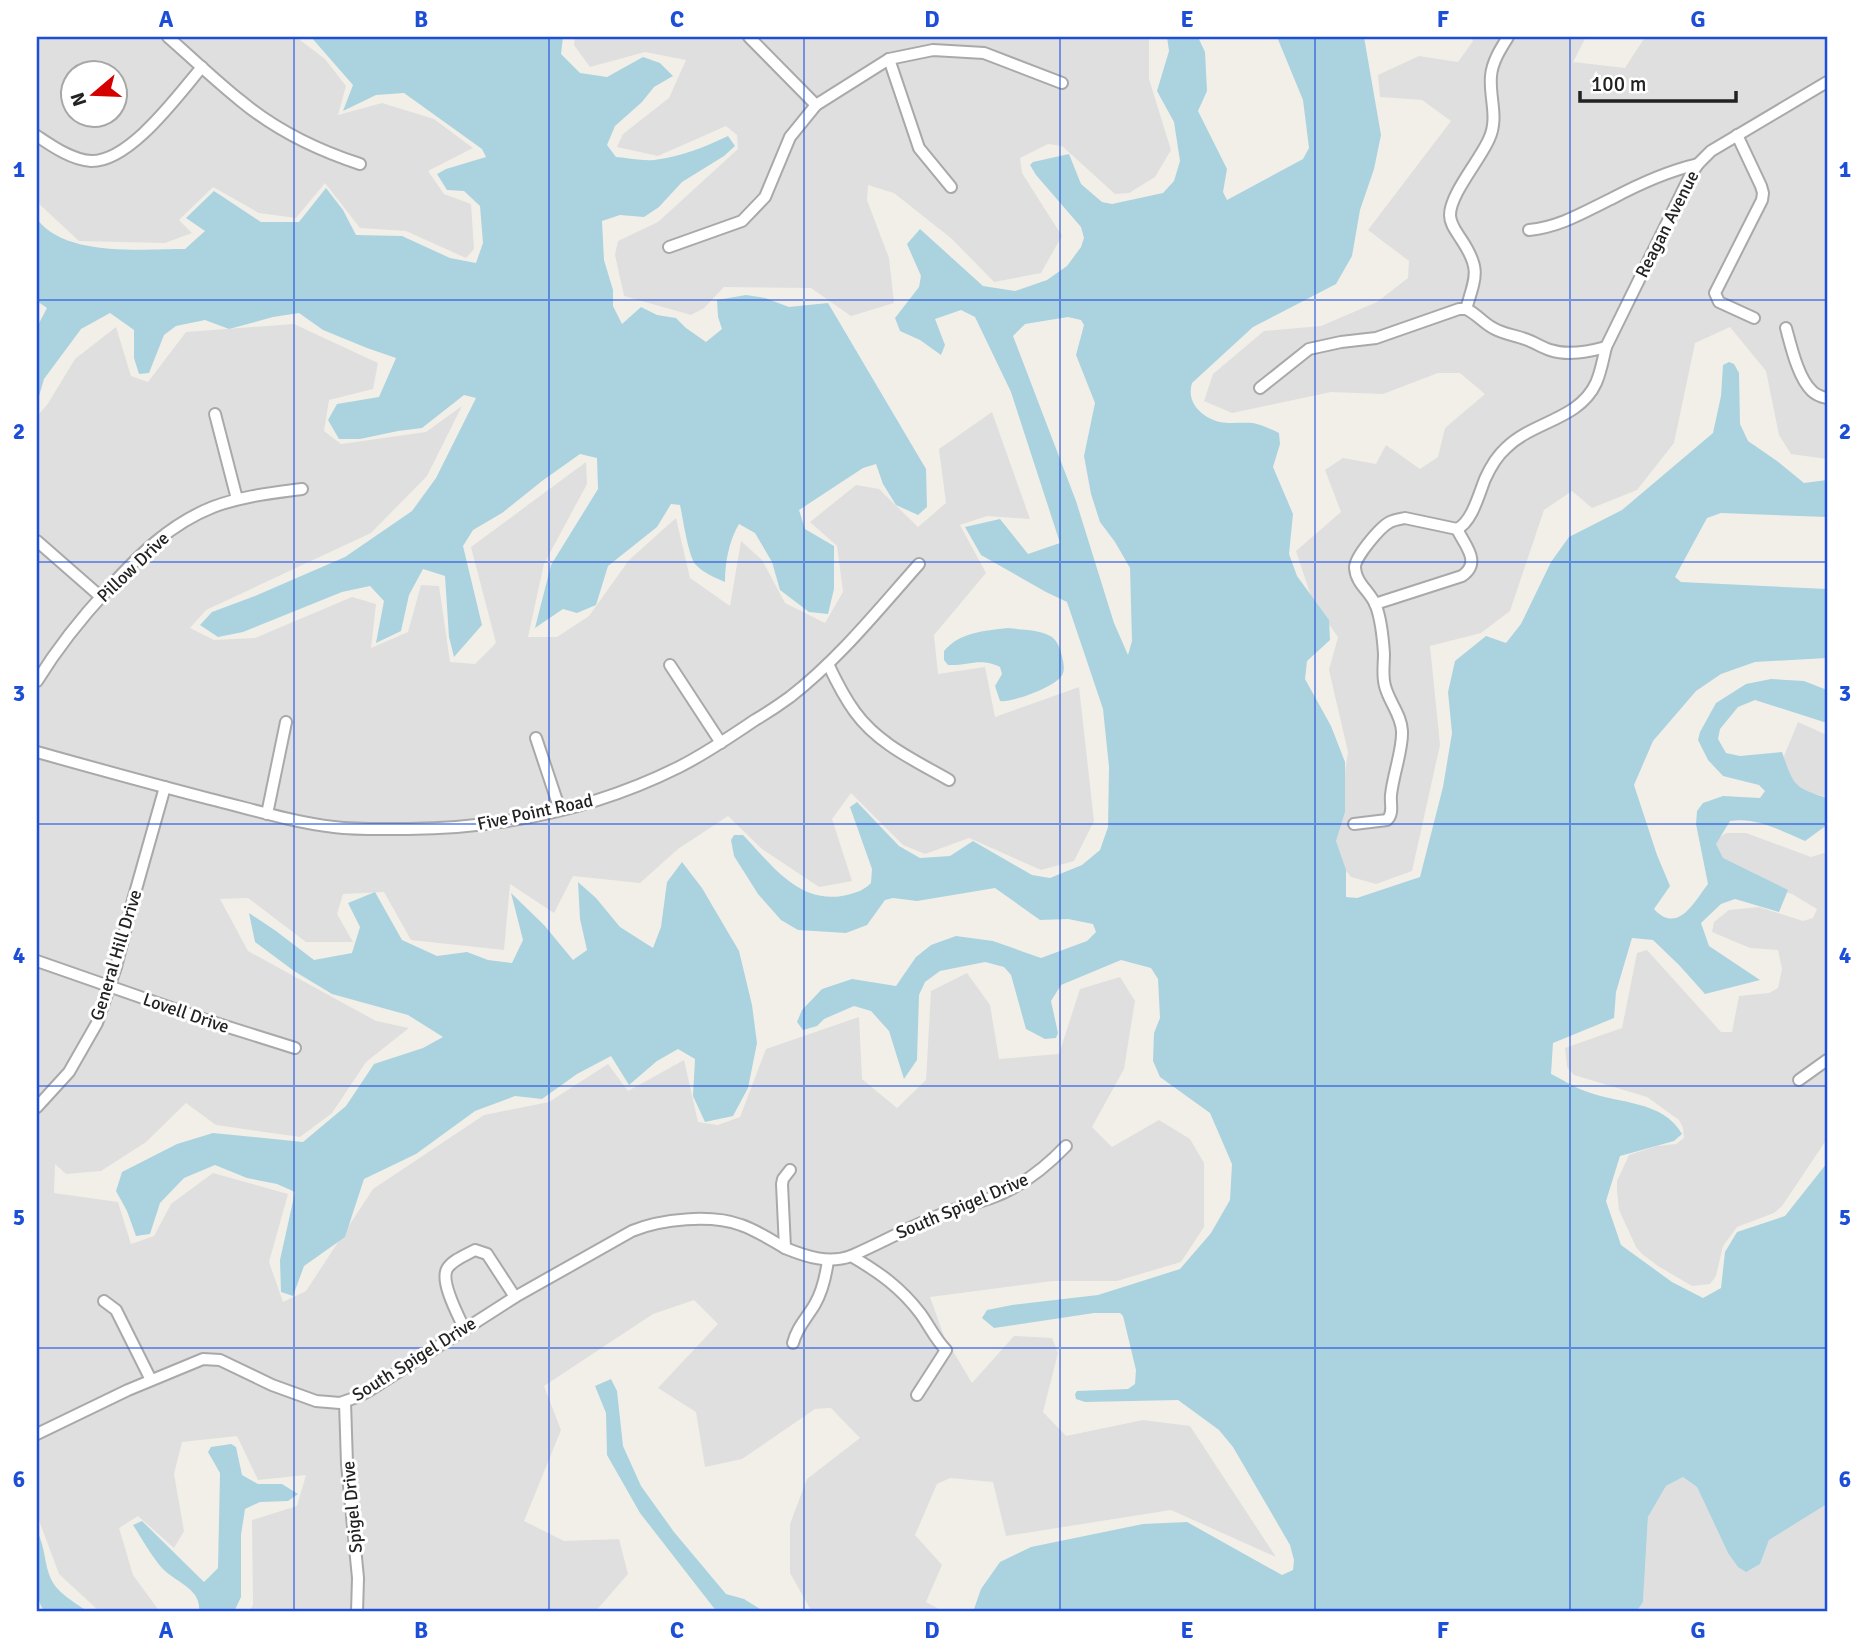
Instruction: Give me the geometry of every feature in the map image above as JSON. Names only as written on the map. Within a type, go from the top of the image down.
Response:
[{"type":"street","points":[[168,37],[242,102],[284,130],[312,146],[360,164]]},
{"type":"street","points":[[749,37],[816,104]]},
{"type":"street","points":[[1465,309],[1475,264],[1472,255],[1454,230],[1450,213],[1453,200],[1490,138],[1494,110],[1491,72],[1508,37]]},
{"type":"street","points":[[669,247],[742,221],[765,197],[790,137],[816,104],[889,59],[933,50],[984,53],[1062,83]]},
{"type":"street","points":[[889,59],[919,148],[951,187]]},
{"type":"street","points":[[37,136],[54,147],[83,159],[104,159],[131,145],[143,134],[202,68]]},
{"type":"street","name":"Reagan Avenue","points":[[1457,530],[1464,526],[1485,479],[1505,448],[1532,429],[1568,412],[1588,396],[1599,376],[1606,347],[1698,164],[1711,151],[1827,82]]},
{"type":"street","points":[[1737,135],[1763,193],[1762,200],[1715,293],[1719,302],[1754,318]]},
{"type":"street","points":[[1529,230],[1565,222],[1665,174],[1698,164]]},
{"type":"street","points":[[1260,388],[1309,349],[1376,338],[1459,309],[1471,311],[1495,330],[1526,339],[1550,350],[1577,353],[1606,347]]},
{"type":"street","points":[[1786,328],[1798,368],[1808,386],[1818,396],[1827,398]]},
{"type":"street","points":[[215,414],[237,499]]},
{"type":"street","name":"Pillow Drive","points":[[37,681],[65,638],[126,570],[168,531],[202,512],[237,499],[302,489]]},
{"type":"street","points":[[1354,824],[1390,818],[1395,770],[1402,738],[1399,717],[1385,688],[1384,652],[1375,604],[1355,572],[1356,559],[1384,526],[1396,519],[1405,518],[1457,530],[1471,559],[1468,572],[1375,604]]},
{"type":"street","points":[[37,541],[101,597]]},
{"type":"street","name":"Five Point Road","points":[[37,751],[267,814],[338,828],[460,827],[522,819],[606,797],[640,785],[721,743],[790,697],[828,664],[919,564]]},
{"type":"street","points":[[828,664],[855,713],[869,728],[884,741],[949,780]]},
{"type":"street","points":[[670,665],[721,743]]},
{"type":"street","points":[[267,814],[286,722]]},
{"type":"street","points":[[536,738],[560,810]]},
{"type":"street","name":"General Hill Drive","points":[[37,1107],[69,1072],[97,1023],[110,987],[165,787]]},
{"type":"street","name":"Lovell Drive","points":[[37,961],[295,1048]]},
{"type":"street","points":[[1800,1080],[1827,1059]]},
{"type":"street","name":"South Spigel Drive","points":[[37,1434],[151,1380],[203,1359],[212,1358],[316,1401],[329,1404],[345,1402],[370,1390],[515,1297],[645,1225],[723,1220],[753,1230],[803,1255],[828,1260],[843,1259],[940,1214],[991,1198],[1017,1186],[1033,1177],[1066,1146]]},
{"type":"street","points":[[785,1248],[782,1184],[790,1170]]},
{"type":"street","points":[[464,1328],[445,1280],[450,1265],[463,1256],[475,1250],[487,1254],[515,1297]]},
{"type":"street","points":[[851,1256],[879,1273],[902,1292],[946,1350],[917,1395]]},
{"type":"street","points":[[793,1343],[800,1324],[814,1307],[822,1291],[828,1260]]},
{"type":"street","points":[[104,1301],[116,1310],[151,1380]]},
{"type":"street","name":"Spigel Drive","points":[[345,1402],[347,1464],[358,1578],[358,1612]]},
{"type":"shaded area","points":[[37,37],[296,37],[325,59],[346,86],[338,115],[382,103],[434,119],[473,148],[428,171],[444,194],[471,204],[474,249],[466,258],[406,231],[360,228],[325,183],[296,218],[259,213],[213,187],[179,220],[192,233],[165,243],[79,241],[37,202]]},
{"type":"shaded area","points":[[575,37],[1149,37],[1149,79],[1171,150],[1155,177],[1129,193],[1115,194],[1062,146],[1048,144],[1020,158],[1022,173],[1062,236],[1041,273],[994,282],[952,239],[894,193],[868,185],[867,200],[889,258],[894,303],[851,316],[811,288],[724,287],[704,308],[691,315],[624,296],[615,255],[618,241],[658,222],[738,149],[737,135],[726,126],[658,156],[617,147],[623,134],[669,98],[686,60],[645,52],[590,67],[574,45]]},
{"type":"shaded area","points":[[1471,37],[1586,37],[1573,62],[1625,68],[1645,37],[1827,37],[1827,459],[1791,454],[1779,435],[1766,371],[1730,327],[1695,343],[1674,443],[1637,490],[1592,508],[1572,491],[1544,510],[1510,611],[1481,633],[1430,646],[1440,745],[1412,871],[1376,884],[1351,877],[1333,855],[1348,752],[1329,670],[1338,637],[1313,602],[1296,551],[1341,512],[1325,470],[1343,458],[1376,464],[1386,445],[1420,469],[1438,457],[1445,428],[1485,394],[1460,373],[1438,373],[1383,394],[1331,392],[1232,413],[1204,401],[1213,374],[1264,331],[1321,326],[1377,302],[1408,278],[1409,261],[1368,230],[1451,121],[1422,100],[1380,97],[1378,75],[1419,56],[1458,62],[1473,41]]},
{"type":"shaded area","points":[[294,324],[378,363],[373,389],[329,400],[324,431],[341,444],[426,432],[462,406],[427,476],[371,533],[206,610],[190,628],[214,640],[255,638],[352,597],[376,604],[371,648],[408,632],[421,585],[439,586],[450,662],[475,664],[496,643],[471,547],[586,462],[587,484],[544,564],[528,637],[557,637],[589,616],[629,560],[676,518],[690,578],[730,606],[741,541],[762,560],[785,603],[825,623],[843,592],[837,546],[810,522],[856,485],[879,489],[918,527],[946,503],[939,449],[992,412],[1030,519],[987,516],[960,525],[986,573],[934,635],[938,674],[985,667],[995,717],[1079,687],[1094,821],[1074,861],[1041,870],[969,838],[925,854],[903,845],[851,793],[832,819],[852,881],[819,887],[762,849],[728,816],[678,849],[640,883],[573,876],[554,913],[510,884],[504,950],[411,940],[384,892],[343,894],[337,914],[353,942],[306,942],[248,898],[220,899],[248,951],[376,1021],[409,1028],[366,1062],[332,1113],[300,1137],[216,1125],[186,1103],[146,1142],[101,1171],[66,1174],[55,1164],[54,1193],[118,1202],[131,1244],[154,1236],[171,1204],[213,1173],[288,1194],[269,1262],[283,1302],[306,1291],[373,1189],[484,1115],[549,1102],[608,1064],[628,1091],[684,1060],[698,1122],[718,1125],[740,1117],[766,1049],[859,1017],[862,1079],[897,1108],[926,1080],[931,991],[967,973],[990,1005],[999,1059],[1059,1054],[1080,989],[1120,977],[1135,1001],[1124,1069],[1092,1127],[1112,1147],[1159,1120],[1190,1139],[1204,1163],[1204,1227],[1181,1262],[1117,1281],[1053,1281],[930,1297],[944,1336],[972,1383],[1014,1336],[1052,1338],[1058,1353],[1043,1412],[1066,1436],[1143,1420],[1190,1426],[1276,1557],[1171,1510],[1006,1536],[993,1482],[950,1478],[937,1484],[915,1535],[942,1565],[926,1602],[945,1612],[812,1612],[790,1573],[790,1524],[807,1479],[860,1438],[831,1408],[815,1409],[742,1459],[705,1467],[696,1412],[658,1388],[718,1324],[694,1300],[653,1314],[544,1386],[561,1430],[524,1521],[564,1541],[619,1539],[628,1574],[595,1612],[249,1612],[253,1605],[252,1520],[297,1506],[306,1475],[258,1480],[237,1436],[182,1442],[174,1474],[184,1531],[174,1548],[138,1516],[119,1528],[133,1575],[160,1612],[100,1612],[59,1574],[37,1515],[37,416],[47,405],[75,359],[116,327],[131,376],[148,382],[186,332]]},
{"type":"shaded area","points":[[1798,722],[1827,735],[1827,797],[1792,788],[1782,761]]},
{"type":"shaded area","points":[[1726,833],[1746,833],[1811,857],[1827,852],[1827,1139],[1782,1206],[1774,1213],[1737,1227],[1723,1246],[1716,1276],[1710,1284],[1692,1286],[1658,1266],[1636,1247],[1619,1210],[1617,1191],[1617,1181],[1629,1155],[1657,1146],[1676,1144],[1684,1138],[1679,1120],[1647,1097],[1574,1075],[1567,1067],[1565,1048],[1622,1028],[1637,953],[1647,950],[1721,1032],[1732,1032],[1739,996],[1769,993],[1778,988],[1782,969],[1778,950],[1750,948],[1712,932],[1714,922],[1729,910],[1759,907],[1803,921],[1813,918],[1817,909],[1792,894],[1764,886],[1712,853],[1711,843]]},
{"type":"shaded area","points":[[1683,1477],[1697,1487],[1728,1553],[1760,1564],[1769,1540],[1827,1504],[1827,1612],[1636,1612],[1643,1601],[1648,1517],[1666,1486]]},
{"type":"water","points":[[311,37],[563,37],[561,54],[580,73],[607,77],[643,57],[660,63],[673,76],[654,87],[642,102],[615,126],[607,145],[616,157],[664,159],[728,136],[735,146],[682,182],[659,207],[644,217],[620,215],[602,221],[604,260],[613,290],[613,306],[622,324],[641,307],[657,315],[676,318],[706,342],[722,329],[717,300],[746,295],[765,298],[789,307],[828,303],[926,469],[927,507],[918,515],[896,505],[883,484],[876,464],[863,468],[799,510],[805,529],[834,546],[834,589],[828,614],[809,612],[780,590],[772,562],[755,533],[739,524],[728,552],[725,582],[702,570],[693,560],[680,505],[671,504],[657,527],[608,566],[596,605],[577,613],[563,609],[535,628],[551,565],[598,489],[597,458],[580,454],[502,513],[473,530],[463,546],[482,625],[454,657],[449,637],[445,576],[423,569],[409,595],[401,631],[376,643],[384,601],[370,586],[342,592],[243,632],[218,637],[200,625],[212,612],[345,557],[412,511],[436,478],[476,398],[464,395],[422,428],[360,439],[339,439],[328,420],[337,404],[379,397],[396,358],[323,330],[299,313],[229,329],[205,320],[176,326],[164,335],[149,373],[139,374],[134,358],[134,330],[110,313],[81,329],[44,379],[37,403],[37,327],[47,308],[37,301],[37,219],[66,240],[85,245],[126,250],[185,249],[205,231],[186,218],[214,191],[261,222],[299,222],[326,188],[343,210],[356,235],[402,236],[450,258],[476,263],[483,243],[480,206],[464,191],[447,190],[437,174],[486,157],[482,149],[404,93],[376,95],[343,111],[353,85]]},
{"type":"water","points":[[1167,37],[1198,37],[1205,52],[1207,91],[1198,111],[1227,169],[1223,192],[1227,200],[1303,159],[1309,148],[1303,100],[1277,37],[1364,37],[1381,135],[1374,169],[1360,210],[1352,256],[1336,284],[1253,327],[1192,383],[1191,390],[1197,408],[1213,420],[1224,423],[1253,423],[1279,433],[1280,444],[1273,467],[1293,514],[1289,554],[1297,576],[1329,620],[1330,640],[1307,661],[1305,679],[1331,726],[1345,762],[1345,812],[1336,841],[1346,870],[1346,897],[1357,898],[1420,877],[1443,787],[1452,733],[1448,692],[1455,661],[1486,636],[1506,643],[1521,624],[1551,562],[1569,537],[1622,510],[1713,433],[1721,396],[1723,365],[1729,362],[1734,364],[1739,373],[1740,424],[1748,441],[1804,483],[1827,480],[1827,517],[1721,513],[1707,518],[1675,577],[1681,582],[1827,589],[1827,658],[1755,662],[1721,674],[1696,691],[1653,741],[1634,785],[1670,886],[1654,909],[1671,919],[1678,917],[1691,907],[1708,884],[1696,824],[1697,811],[1703,803],[1723,796],[1760,798],[1765,791],[1759,785],[1723,776],[1708,760],[1698,740],[1716,703],[1746,684],[1771,679],[1804,681],[1827,690],[1827,723],[1755,700],[1738,707],[1720,729],[1718,739],[1726,753],[1740,756],[1782,752],[1796,784],[1827,798],[1827,825],[1805,841],[1769,826],[1740,820],[1730,821],[1716,844],[1723,858],[1788,890],[1779,912],[1735,899],[1721,904],[1701,923],[1709,946],[1760,980],[1705,994],[1653,940],[1632,938],[1616,992],[1614,1018],[1553,1043],[1551,1074],[1585,1091],[1652,1109],[1674,1123],[1682,1134],[1674,1141],[1620,1156],[1606,1201],[1621,1245],[1672,1282],[1703,1298],[1721,1288],[1725,1252],[1737,1232],[1785,1216],[1827,1163],[1827,1504],[1769,1540],[1760,1564],[1746,1572],[1738,1567],[1728,1553],[1697,1487],[1683,1477],[1666,1486],[1648,1517],[1643,1602],[1636,1612],[973,1612],[981,1589],[1000,1562],[1031,1547],[1143,1524],[1187,1522],[1282,1575],[1293,1570],[1294,1560],[1290,1545],[1233,1447],[1219,1430],[1178,1400],[1085,1402],[1076,1399],[1077,1391],[1128,1389],[1135,1384],[1136,1370],[1120,1313],[1094,1313],[994,1328],[982,1318],[987,1310],[1098,1295],[1180,1269],[1211,1233],[1230,1200],[1232,1164],[1210,1113],[1160,1077],[1153,1061],[1154,1033],[1160,1018],[1158,979],[1151,968],[1121,960],[1061,985],[1051,1001],[1058,1033],[1056,1038],[1045,1039],[1026,1029],[1011,975],[1004,967],[985,962],[940,971],[925,982],[919,995],[917,1060],[904,1079],[889,1031],[871,1011],[854,1006],[824,1019],[817,1026],[803,1030],[797,1022],[802,1010],[822,989],[852,979],[896,986],[916,957],[931,945],[956,936],[993,941],[1041,958],[1087,941],[1096,932],[1093,924],[1068,919],[1040,920],[995,888],[917,901],[893,898],[885,900],[867,925],[846,933],[798,930],[781,920],[758,894],[734,856],[731,840],[734,835],[743,835],[776,870],[801,889],[830,897],[860,891],[871,883],[872,869],[850,807],[857,802],[899,846],[920,858],[950,856],[973,841],[1032,875],[1050,878],[1082,865],[1100,850],[1108,827],[1109,767],[1103,709],[1067,602],[981,555],[965,527],[1000,519],[1028,554],[1060,543],[1011,392],[975,317],[961,310],[935,319],[945,345],[941,355],[920,340],[900,331],[895,318],[919,287],[921,276],[907,244],[920,229],[983,286],[1015,291],[1047,280],[1067,266],[1081,247],[1084,238],[1081,227],[1036,175],[1030,165],[1033,162],[1069,154],[1081,184],[1102,202],[1112,204],[1163,193],[1174,181],[1180,161],[1174,122],[1157,91],[1169,51]],"holes":[[[1068,317],[1081,320],[1084,325],[1076,355],[1095,403],[1084,456],[1091,494],[1100,522],[1130,568],[1132,641],[1128,655],[1114,623],[1076,501],[1013,336],[1025,324]]]},
{"type":"water","points":[[1008,628],[1036,631],[1052,637],[1060,648],[1064,669],[1060,678],[1045,688],[1000,701],[995,686],[1002,674],[1000,667],[980,662],[948,665],[944,660],[944,651],[965,636]]},
{"type":"water","points":[[682,862],[702,888],[739,951],[752,1005],[757,1043],[748,1088],[733,1116],[705,1122],[693,1096],[695,1059],[678,1049],[657,1061],[629,1085],[611,1056],[577,1074],[542,1099],[515,1096],[475,1111],[416,1154],[364,1179],[345,1237],[304,1266],[293,1296],[281,1292],[280,1260],[295,1192],[277,1184],[247,1178],[215,1165],[184,1178],[160,1203],[150,1234],[136,1236],[116,1191],[122,1172],[177,1144],[213,1133],[303,1142],[346,1106],[374,1064],[423,1048],[443,1037],[408,1015],[332,994],[294,971],[255,942],[249,913],[314,960],[352,953],[360,927],[348,903],[375,892],[402,940],[437,956],[467,952],[488,960],[512,963],[523,940],[511,893],[544,925],[573,960],[587,950],[580,919],[578,882],[596,898],[620,927],[653,948],[661,927],[667,882]]},
{"type":"water","points":[[611,1379],[617,1391],[623,1446],[641,1486],[674,1532],[726,1594],[744,1599],[765,1612],[717,1612],[640,1513],[607,1455],[606,1413],[595,1386]]},
{"type":"water","points":[[231,1444],[236,1447],[242,1475],[258,1484],[282,1484],[298,1494],[288,1501],[260,1502],[245,1509],[241,1535],[241,1597],[234,1612],[199,1612],[199,1604],[192,1591],[161,1567],[133,1525],[142,1521],[204,1582],[218,1568],[220,1473],[208,1452],[211,1447]]},
{"type":"water","points":[[37,1531],[54,1584],[88,1612],[45,1612],[36,1585]]}]
